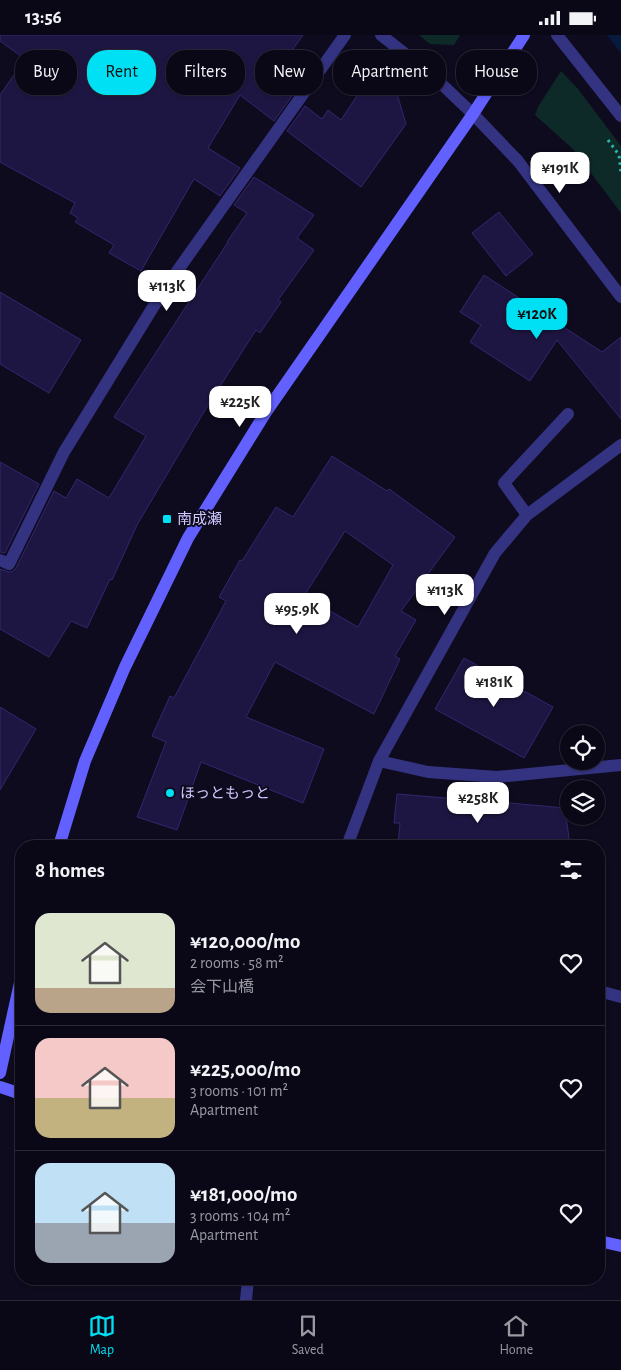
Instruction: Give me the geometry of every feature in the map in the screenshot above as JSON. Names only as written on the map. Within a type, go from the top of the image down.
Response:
[{"type":"street","points":[[0,560],[9,564],[64,452],[163,291],[345,35]]},
{"type":"street","points":[[381,35],[431,74],[518,161],[621,297]]},
{"type":"street","points":[[61,840],[85,761],[125,667],[188,538],[266,412],[473,114],[524,35]]},
{"type":"street","points":[[557,35],[621,117]]},
{"type":"street","points":[[527,515],[504,483],[568,414]]},
{"type":"street","points":[[350,840],[379,761],[495,553],[527,515],[621,445]]},
{"type":"street","points":[[379,761],[428,772],[498,777],[621,765]]},
{"type":"street","points":[[605,993],[621,997]]},
{"type":"street","points":[[0,1073],[15,1004]]},
{"type":"street","points":[[0,1087],[15,1092]]},
{"type":"street","points":[[605,1242],[621,1246]]},
{"type":"street","points":[[246,1300],[247,1285]]},
{"type":"green space","points":[[419,35],[460,35],[454,45],[430,44]]},
{"type":"green space","points":[[561,71],[578,89],[621,146],[621,213],[573,149],[535,115]]},
{"type":"water","points":[[607,35],[621,35],[621,53]]},
{"type":"building","points":[[0,35],[303,35],[292,50],[255,50],[255,95],[292,96],[274,121],[240,95],[208,148],[240,168],[220,196],[194,179],[141,271],[109,253],[114,245],[75,222],[78,218],[70,213],[75,203],[0,162],[0,95],[15,73],[15,95],[77,95],[77,50],[15,50],[15,52],[0,41]]},
{"type":"building","points":[[358,95],[397,95],[406,124],[361,187],[287,131],[305,106],[322,119],[328,110],[341,120]]},
{"type":"building","points":[[254,177],[314,215],[297,238],[314,250],[278,300],[281,302],[260,333],[256,330],[208,405],[137,525],[112,580],[110,579],[87,628],[71,621],[49,657],[0,629],[0,569],[9,572],[16,568],[54,491],[66,498],[77,479],[109,498],[146,436],[114,417],[247,213],[234,205]]},
{"type":"building","points":[[499,212],[533,254],[506,276],[472,233]]},
{"type":"building","points":[[484,275],[602,352],[621,337],[621,419],[557,340],[530,381],[470,342],[481,325],[460,312]]},
{"type":"building","points":[[0,292],[81,340],[49,393],[0,364]]},
{"type":"building","points":[[332,456],[387,491],[389,489],[455,537],[401,611],[416,620],[395,656],[400,659],[374,714],[275,662],[246,717],[324,749],[303,803],[201,762],[177,830],[137,817],[166,742],[152,736],[170,696],[174,698],[226,601],[219,597],[240,560],[242,561],[276,507],[293,517]],"holes":[[[345,531],[393,565],[358,627],[304,596]]]},
{"type":"building","points":[[0,462],[39,484],[5,553],[0,552]]},
{"type":"building","points":[[464,658],[553,707],[524,758],[435,709]]},
{"type":"building","points":[[0,707],[36,729],[0,790]]},
{"type":"building","points":[[397,794],[446,798],[468,807],[470,803],[487,801],[560,808],[560,825],[567,825],[569,840],[399,840],[400,823],[394,823]]},
{"type":"place","name":"南成瀬","points":[[167,519]]},
{"type":"place","name":"ほっともっと","points":[[170,793]]}]
